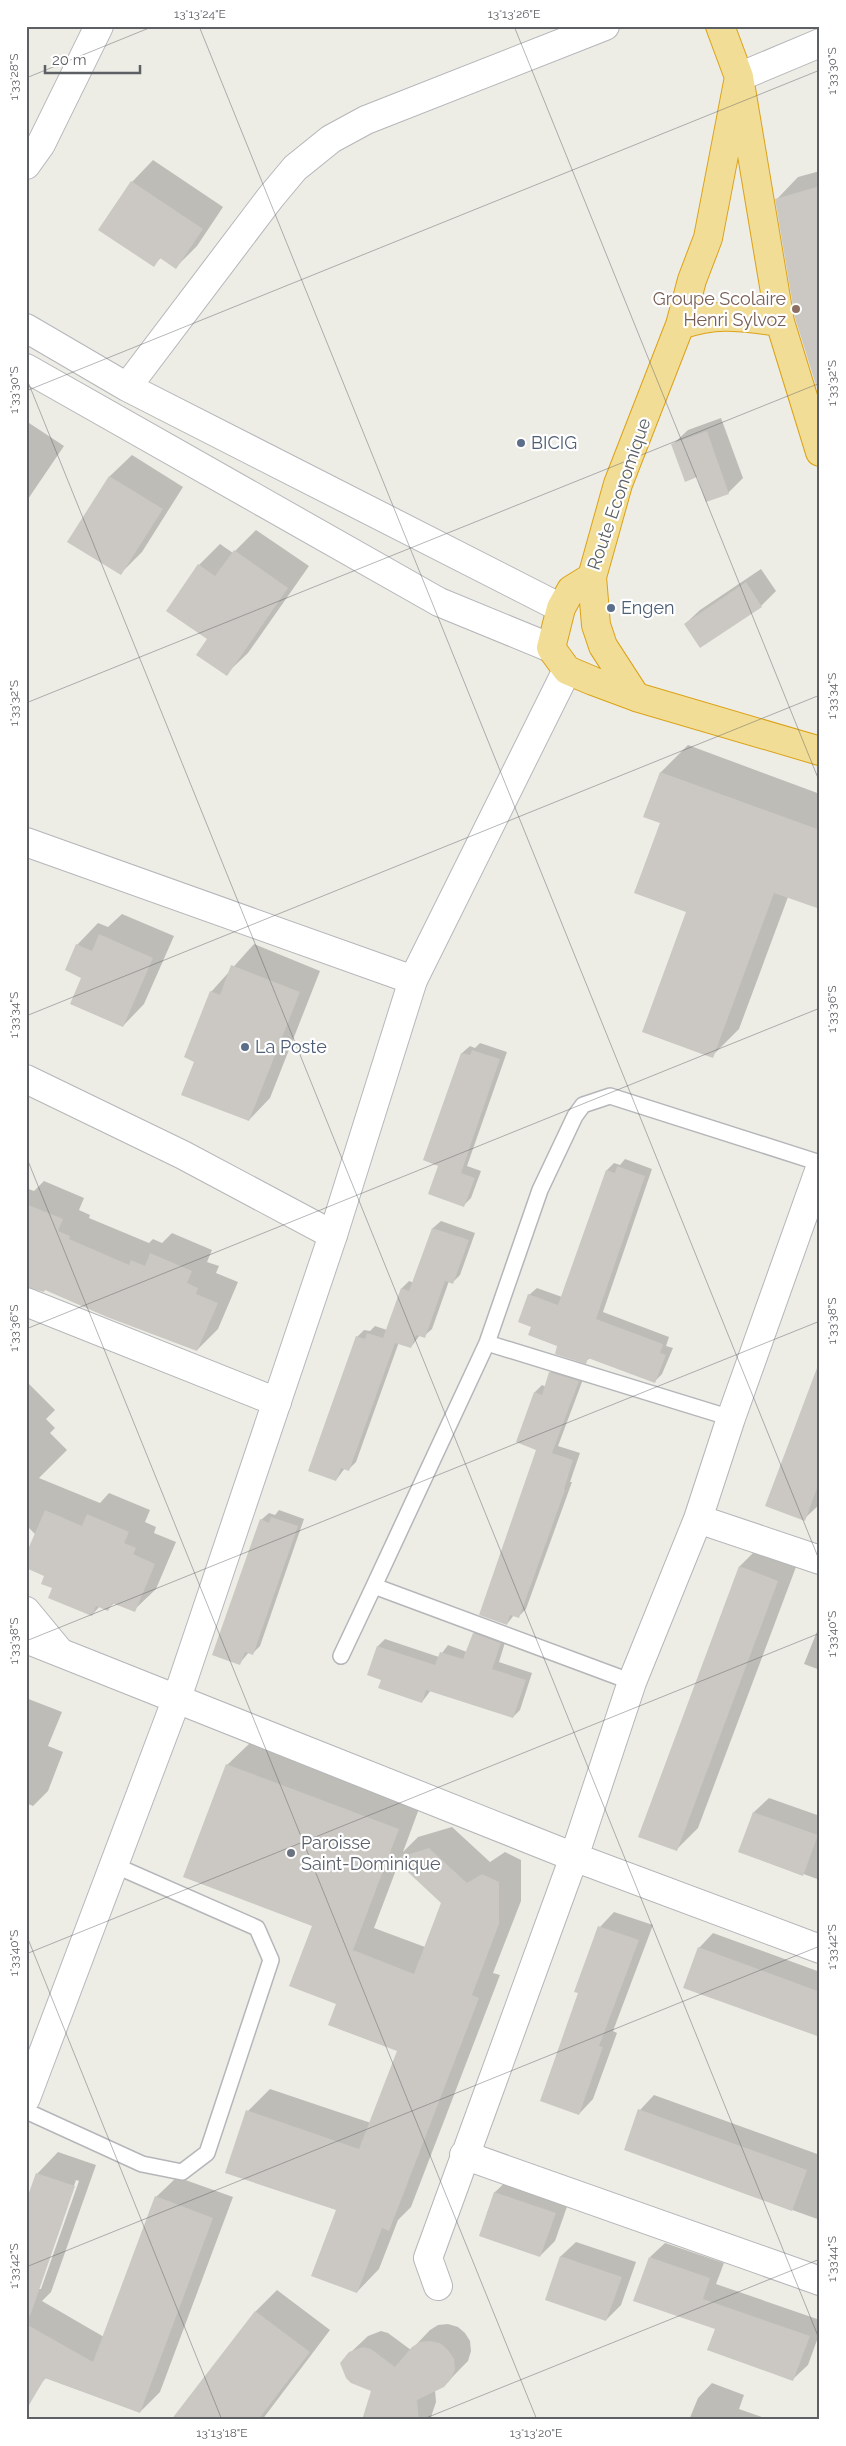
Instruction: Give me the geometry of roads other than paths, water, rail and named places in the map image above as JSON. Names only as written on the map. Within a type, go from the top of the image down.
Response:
[{"type":"highway","points":[[720,26],[739,77],[780,322],[820,452]]},
{"type":"highway","name":"Route Economique","points":[[551,648],[561,608],[571,590],[592,576],[618,484],[680,325],[692,280],[708,238],[739,77]]},
{"type":"highway","points":[[680,325],[703,317],[719,316],[780,322]]},
{"type":"highway","points":[[592,576],[596,625],[603,646],[636,697]]},
{"type":"highway","points":[[551,648],[567,670],[636,697],[820,751]]},
{"type":"street","points":[[26,166],[41,144],[99,26]]},
{"type":"street","points":[[127,386],[270,198],[295,168],[331,139],[366,120],[606,26]]},
{"type":"street","points":[[739,77],[820,43]]},
{"type":"street","points":[[26,328],[127,386],[561,608]]},
{"type":"street","points":[[26,368],[439,602],[551,648]]},
{"type":"street","points":[[26,2098],[177,1698],[333,1235],[413,980],[567,670]]},
{"type":"street","points":[[26,842],[413,980]]},
{"type":"street","points":[[26,1079],[183,1155],[333,1235]]},
{"type":"street","points":[[438,2286],[428,2258],[574,1857],[632,1682],[698,1519],[731,1418],[815,1198],[820,1168]]},
{"type":"street","points":[[26,1302],[277,1402]]},
{"type":"street","points":[[698,1519],[820,1560]]},
{"type":"street","points":[[26,1611],[60,1652]]},
{"type":"street","points":[[26,1639],[574,1857],[820,1949]]},
{"type":"street","points":[[464,2155],[820,2281]]},
{"type":"lane","points":[[341,1656],[487,1343],[540,1190],[575,1116],[584,1105],[610,1096],[820,1163]]},
{"type":"lane","points":[[487,1343],[731,1418]]},
{"type":"lane","points":[[374,1586],[632,1682]]},
{"type":"lane","points":[[26,2111],[142,2164],[182,2172],[207,2153],[271,1960],[257,1928],[114,1865]]},
{"type":"place","name":"Groupe Scolaire Henri Sylvoz","points":[[796,309]]},
{"type":"place","name":"BICIG","points":[[521,443]]},
{"type":"place","name":"Engen","points":[[611,608]]},
{"type":"place","name":"La Poste","points":[[245,1047]]},
{"type":"place","name":"Paroisse Saint-Dominique","points":[[291,1853]]}]
